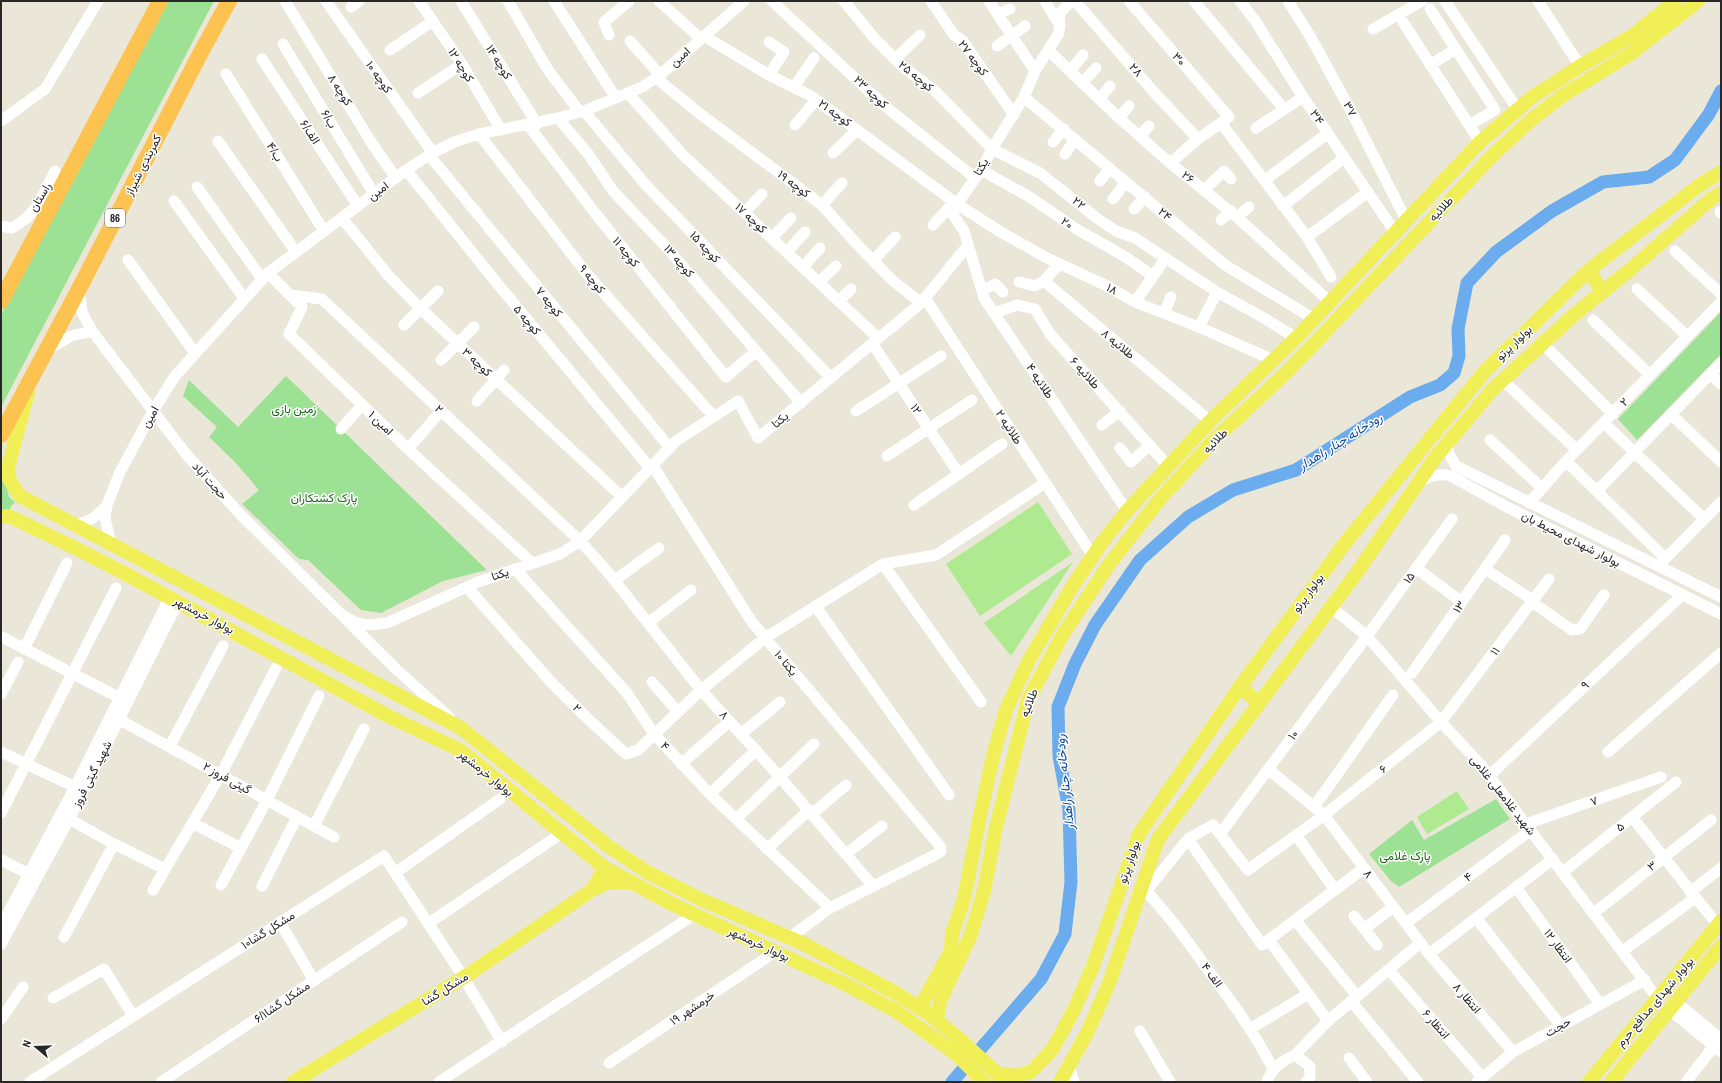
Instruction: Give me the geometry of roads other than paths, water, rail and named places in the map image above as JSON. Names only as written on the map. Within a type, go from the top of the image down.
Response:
[{"type":"highway","points":[[1,301],[160,1]]},
{"type":"highway","name":"کمربندی شیراز","points":[[1,435],[229,1]]},
{"type":"main road","name":"طلائیه","points":[[920,1007],[950,951],[952,933],[964,899],[994,752],[1006,710],[1029,660],[1093,556],[1127,511],[1210,421],[1314,319],[1480,142],[1531,98],[1580,66],[1635,34],[1675,1]]},
{"type":"main road","name":"طلائیه","points":[[937,1020],[940,1001],[970,937],[984,891],[996,827],[1028,700],[1063,634],[1110,563],[1160,499],[1215,440],[1289,370],[1493,155],[1531,120],[1565,94],[1632,53],[1690,9],[1698,1]]},
{"type":"main road","name":"بولوار پرتو","points":[[1001,1077],[1032,1076],[1052,1050],[1074,1010],[1093,966],[1139,834],[1240,686],[1345,542],[1485,371],[1589,270],[1701,184],[1721,172]]},
{"type":"main road","name":"بولوار پرتو","points":[[1060,1082],[1088,1031],[1112,973],[1144,889],[1158,839],[1358,571],[1448,441],[1492,390],[1575,314],[1712,198],[1721,193]]},
{"type":"main road","points":[[1589,270],[1602,292]]},
{"type":"main road","points":[[34,373],[8,467],[9,479],[20,496],[460,728],[608,846],[647,872],[700,899],[789,938],[880,984],[920,1007],[937,1020],[960,1049],[974,1071],[984,1082]]},
{"type":"main road","points":[[7,517],[24,498]]},
{"type":"main road","name":"بولوار خرمشهر","points":[[7,517],[76,548],[390,717],[460,750],[605,868],[695,914],[843,983],[896,1011],[960,1049]]},
{"type":"main road","points":[[1240,686],[1258,703]]},
{"type":"main road","points":[[592,890],[605,868]]},
{"type":"main road","points":[[592,890],[606,883],[630,882]]},
{"type":"main road","name":"مشکل گشا","points":[[294,1082],[464,978],[592,890]]},
{"type":"main road","name":"بولوار شهدای مدافع حرم","points":[[1589,1082],[1658,999],[1717,920]]},
{"type":"main road","name":"بولوار شهدای مدافع حرم","points":[[1615,1077],[1675,1008],[1721,946]]},
{"type":"main road","points":[[1093,966],[1112,973]]},
{"type":"main road","points":[[960,1049],[982,1059],[1001,1077]]},
{"type":"main road","points":[[1605,1061],[1615,1077]]},
{"type":"street","points":[[1,121],[45,90],[98,1]]},
{"type":"street","name":"کوچه ۱۰","points":[[326,1],[431,154]]},
{"type":"street","name":"کوچه ۱۲","points":[[419,1],[462,64],[501,130]]},
{"type":"street","name":"کوچه ۱۴","points":[[460,1],[532,124]]},
{"type":"street","name":"کوچه ۱۵","points":[[508,1],[548,70],[582,111],[645,184],[831,378]]},
{"type":"street","points":[[554,1],[616,98]]},
{"type":"street","points":[[609,35],[604,22],[629,1]]},
{"type":"street","name":"کوچه ۲۱","points":[[659,1],[703,38],[816,100],[956,203]]},
{"type":"street","name":"امین","points":[[107,505],[120,472],[153,411],[175,376],[265,276],[406,170],[431,154],[454,142],[479,134],[532,124],[582,111],[642,87],[658,77],[744,1]]},
{"type":"street","name":"کوچه ۲۳","points":[[772,1],[886,107],[978,174]]},
{"type":"street","name":"کوچه ۲۵","points":[[844,1],[875,39],[903,67],[934,90],[992,149]]},
{"type":"street","name":"کوچه ۲۷","points":[[931,1],[954,35],[962,40],[1014,115]]},
{"type":"street","points":[[989,1],[1035,71]]},
{"type":"street","points":[[1045,1],[1060,26]]},
{"type":"street","name":"یکتا","points":[[933,225],[956,203],[978,174],[1024,97],[1035,71],[1059,33],[1060,13],[1071,1]]},
{"type":"street","name":"۲۸","points":[[1075,1],[1152,90],[1198,139]]},
{"type":"street","points":[[1194,1],[1284,109]]},
{"type":"street","name":"۳۴","points":[[1240,1],[1256,22],[1344,158],[1395,232]]},
{"type":"street","name":"۳۷","points":[[1288,1],[1310,36],[1352,113],[1406,220]]},
{"type":"street","points":[[1372,29],[1422,1]]},
{"type":"street","points":[[1445,1],[1518,110]]},
{"type":"street","points":[[1538,1],[1580,66]]},
{"type":"street","name":"کوچه ۸","points":[[285,2],[396,178]]},
{"type":"street","name":"۳۰","points":[[1134,3],[1225,120],[1283,206],[1307,237],[1331,276]]},
{"type":"street","points":[[998,14],[1010,9]]},
{"type":"street","points":[[1430,9],[1495,110],[1469,125]]},
{"type":"street","points":[[390,50],[433,21]]},
{"type":"street","points":[[1403,22],[1480,142]]},
{"type":"street","points":[[997,46],[1025,26]]},
{"type":"street","points":[[895,59],[920,35]]},
{"type":"street","name":"کوچه ۱۹","points":[[630,41],[658,77],[699,113],[822,205],[892,280],[923,300]]},
{"type":"street","points":[[769,42],[784,52],[769,75]]},
{"type":"street","name":"ب/۶","points":[[283,44],[374,194]]},
{"type":"street","points":[[1430,65],[1456,49]]},
{"type":"street","name":"۲۶","points":[[1048,50],[1119,118],[1170,163],[1234,214],[1330,302]]},
{"type":"street","points":[[1070,71],[1083,55]]},
{"type":"street","points":[[794,88],[814,58]]},
{"type":"street","name":"۶/الف","points":[[262,59],[358,206]]},
{"type":"street","points":[[418,93],[462,64]]},
{"type":"street","points":[[1082,83],[1096,68]]},
{"type":"street","name":"۴/ب","points":[[226,74],[324,231]]},
{"type":"street","points":[[1100,99],[1110,86]]},
{"type":"street","name":"کوچه ۱۷","points":[[628,93],[683,155],[839,301],[875,341]]},
{"type":"street","points":[[1256,128],[1303,96]]},
{"type":"street","name":"۲۴","points":[[1024,97],[1225,265],[1314,319]]},
{"type":"street","points":[[795,125],[816,100]]},
{"type":"street","points":[[1119,118],[1129,106]]},
{"type":"street","name":"کوچه ۱۳","points":[[558,118],[589,155],[613,191],[660,239],[801,403]]},
{"type":"street","points":[[1170,163],[1198,139],[1225,120]]},
{"type":"street","name":"کوچه ۱۱","points":[[532,124],[595,213],[726,376],[756,351]]},
{"type":"street","points":[[1140,136],[1149,126]]},
{"type":"street","points":[[1053,142],[1064,129]]},
{"type":"street","points":[[833,153],[858,130]]},
{"type":"street","points":[[1265,180],[1328,133]]},
{"type":"street","name":"کوچه ۹","points":[[479,134],[587,274],[714,417]]},
{"type":"street","points":[[1065,154],[1075,139]]},
{"type":"street","points":[[218,141],[296,252]]},
{"type":"street","name":"۲۲","points":[[992,149],[1040,173],[1098,219],[1116,231],[1135,238],[1217,292],[1313,344]]},
{"type":"street","name":"کوچه ۷","points":[[431,154],[670,448]]},
{"type":"street","points":[[1283,206],[1344,158]]},
{"type":"street","points":[[1100,181],[1110,168]]},
{"type":"street","name":"کوچه ۵","points":[[406,170],[496,282],[651,467]]},
{"type":"street","name":"راستان","points":[[1,226],[12,228],[27,218],[39,203],[55,171]]},
{"type":"street","points":[[1204,190],[1224,171],[1231,179]]},
{"type":"street","name":"۲۰","points":[[978,174],[1028,196],[1078,230],[1124,256],[1153,276]]},
{"type":"street","points":[[1113,199],[1126,182]]},
{"type":"street","points":[[822,205],[842,183]]},
{"type":"street","name":"امین ۱","points":[[197,187],[265,276],[290,295],[302,307],[288,334],[408,449],[532,563]]},
{"type":"street","points":[[1307,237],[1368,192]]},
{"type":"street","points":[[745,212],[762,194]]},
{"type":"street","points":[[1134,210],[1145,197]]},
{"type":"street","points":[[174,201],[244,298]]},
{"type":"street","points":[[956,203],[952,215],[964,231],[968,245]]},
{"type":"street","name":"۱۸","points":[[956,203],[998,231],[1059,264],[1135,302],[1199,326],[1273,360]]},
{"type":"street","points":[[1221,220],[1249,207]]},
{"type":"street","name":"کوچه ۳","points":[[342,218],[388,275],[420,308],[622,497]]},
{"type":"street","points":[[772,238],[790,218]]},
{"type":"street","points":[[787,252],[805,232]]},
{"type":"street","points":[[873,261],[895,237]]},
{"type":"street","name":"یکتا","points":[[344,616],[355,622],[368,624],[387,623],[467,587],[560,554],[580,541],[676,441],[738,400],[758,438],[923,300],[968,245]]},
{"type":"street","name":"طلائیه ۴","points":[[968,245],[984,298],[1127,511]]},
{"type":"street","points":[[803,267],[820,248]]},
{"type":"street","points":[[1675,251],[1721,294]]},
{"type":"street","points":[[1135,302],[1165,259]]},
{"type":"street","points":[[128,260],[195,353]]},
{"type":"street","points":[[1019,282],[1035,286],[1044,281],[1059,264]]},
{"type":"street","points":[[819,282],[836,266]]},
{"type":"street","name":"طلائیه ۸","points":[[1044,281],[1210,421]]},
{"type":"street","points":[[982,291],[995,284],[1003,292]]},
{"type":"street","name":"حجت آباد","points":[[79,289],[82,312],[92,331],[186,454],[239,513],[395,668],[460,728]]},
{"type":"street","points":[[839,301],[851,289]]},
{"type":"street","points":[[1637,289],[1688,336]]},
{"type":"street","points":[[404,325],[438,291]]},
{"type":"street","points":[[1199,326],[1217,292]]},
{"type":"street","name":"۲","points":[[290,295],[322,299],[580,541]]},
{"type":"street","points":[[1164,313],[1171,297]]},
{"type":"street","name":"طلائیه ۲","points":[[923,300],[1093,556]]},
{"type":"street","name":"۲","points":[[1529,503],[1566,461],[1721,302]]},
{"type":"street","name":"طلائیه ۶","points":[[994,313],[1017,306],[1035,309],[1050,334],[1168,466]]},
{"type":"street","points":[[1592,320],[1650,375]]},
{"type":"street","points":[[442,360],[474,327]]},
{"type":"street","points":[[46,351],[71,336],[92,331]]},
{"type":"street","name":"۱۲","points":[[875,341],[899,384],[959,474]]},
{"type":"street","points":[[1550,350],[1613,414]]},
{"type":"street","points":[[856,411],[941,356]]},
{"type":"street","points":[[1597,491],[1721,363]]},
{"type":"street","points":[[477,401],[504,370]]},
{"type":"street","points":[[1711,374],[1721,384]]},
{"type":"street","points":[[1508,385],[1578,450]]},
{"type":"street","points":[[887,456],[972,400]]},
{"type":"street","points":[[342,429],[362,405]]},
{"type":"street","points":[[408,449],[441,411]]},
{"type":"street","points":[[1102,426],[1120,411]]},
{"type":"street","points":[[1671,414],[1721,462]]},
{"type":"street","points":[[1604,422],[1704,519]]},
{"type":"street","points":[[1490,440],[1542,488]]},
{"type":"street","points":[[1448,441],[1448,452],[1454,464],[1448,465],[1446,470],[1448,476]]},
{"type":"street","points":[[914,505],[1002,444]]},
{"type":"street","points":[[1120,448],[1131,462],[1150,445]]},
{"type":"street","points":[[1566,461],[1597,491],[1662,562],[1721,502]]},
{"type":"street","name":"بولوار شهدای محیط بان","points":[[1454,464],[1529,503],[1662,562],[1721,597]]},
{"type":"street","name":"۱۰ یکتا","points":[[651,467],[752,622],[940,846],[941,851],[937,854],[873,886]]},
{"type":"street","points":[[1420,481],[1432,476],[1443,474],[1448,476]]},
{"type":"street","name":"بولوار شهدای محیط بان","points":[[1448,476],[1721,614]]},
{"type":"street","points":[[654,734],[701,690],[765,638],[883,564],[936,556],[1045,483]]},
{"type":"street","points":[[74,525],[87,522],[98,515],[107,505]]},
{"type":"street","points":[[107,505],[105,518],[111,545]]},
{"type":"street","name":"۱۵","points":[[1367,636],[1452,519]]},
{"type":"street","name":"۱۳","points":[[1412,673],[1505,540]]},
{"type":"street","name":"۸","points":[[580,541],[614,580],[701,690],[779,776],[873,886]]},
{"type":"street","points":[[614,580],[659,548]]},
{"type":"street","points":[[24,649],[67,564]]},
{"type":"street","points":[[883,564],[982,702]]},
{"type":"street","points":[[1416,568],[1462,602]]},
{"type":"street","name":"۴","points":[[515,569],[627,693],[654,734],[710,794],[830,908]]},
{"type":"street","points":[[1485,569],[1572,630],[1580,628],[1604,595]]},
{"type":"street","name":"۱۱","points":[[1442,722],[1549,579]]},
{"type":"street","name":"۲","points":[[467,587],[556,687],[586,718],[626,754],[638,750],[654,734]]},
{"type":"street","points":[[1,813],[73,675],[116,588]]},
{"type":"street","points":[[648,623],[691,590]]},
{"type":"street","name":"۹","points":[[1489,776],[1682,595]]},
{"type":"street","name":"شهید گیتی فروز","points":[[1,944],[32,873],[75,787],[120,698],[174,600]]},
{"type":"street","name":"شهید گیتی فروز","points":[[1,926],[32,873],[69,818],[120,720],[174,600]]},
{"type":"street","points":[[816,607],[949,795]]},
{"type":"street","name":"شهید غلامعلی غلامی","points":[[1331,607],[1367,636],[1489,776],[1658,999]]},
{"type":"street","name":"۱۰","points":[[1220,834],[1367,636]]},
{"type":"street","points":[[2,638],[120,698]]},
{"type":"street","points":[[170,746],[224,646]]},
{"type":"street","points":[[1608,752],[1721,653]]},
{"type":"street","points":[[1,694],[18,662]]},
{"type":"street","points":[[153,890],[221,774],[276,668]]},
{"type":"street","points":[[652,682],[678,712]]},
{"type":"street","points":[[1314,807],[1393,695]]},
{"type":"street","points":[[221,885],[267,800],[320,696]]},
{"type":"street","points":[[741,734],[780,702]]},
{"type":"street","name":"گیتی فروز ۲","points":[[120,720],[334,837]]},
{"type":"street","points":[[682,764],[730,721]]},
{"type":"street","name":"۶","points":[[1220,834],[1248,870],[1324,816],[1442,722]]},
{"type":"street","points":[[314,826],[364,729]]},
{"type":"street","points":[[736,819],[814,744]]},
{"type":"street","points":[[710,794],[756,750]]},
{"type":"street","points":[[1,752],[75,787]]},
{"type":"street","name":"۸","points":[[1268,769],[1324,816],[1420,943]]},
{"type":"street","name":"۷","points":[[1528,827],[1661,777]]},
{"type":"street","name":"۵","points":[[1563,872],[1676,782]]},
{"type":"street","points":[[767,849],[810,812],[846,785]]},
{"type":"street","points":[[395,873],[500,799]]},
{"type":"street","points":[[262,886],[297,816]]},
{"type":"street","points":[[1632,817],[1693,895],[1717,920]]},
{"type":"street","points":[[69,818],[114,844],[165,869]]},
{"type":"street","name":"۳","points":[[1594,913],[1711,820]]},
{"type":"street","points":[[192,822],[241,848]]},
{"type":"street","points":[[1144,889],[1188,840],[1213,825],[1220,834]]},
{"type":"street","points":[[846,854],[882,826]]},
{"type":"street","name":"۴","points":[[1406,923],[1528,827]]},
{"type":"street","points":[[1296,835],[1335,890]]},
{"type":"street","points":[[429,923],[556,837]]},
{"type":"street","points":[[1188,840],[1328,1021]]},
{"type":"street","points":[[64,937],[114,844]]},
{"type":"street","name":"مشکل گشا۱۰","points":[[30,1082],[384,856],[464,978],[502,1042]]},
{"type":"street","points":[[1429,954],[1553,859]]},
{"type":"street","points":[[1,860],[32,873]]},
{"type":"street","points":[[1266,942],[1364,868]]},
{"type":"street","points":[[1623,951],[1693,895],[1721,868]]},
{"type":"street","points":[[789,938],[830,908],[873,886]]},
{"type":"street","name":"انتظار ۱۲","points":[[1516,887],[1600,1004]]},
{"type":"street","name":"۴ الف","points":[[1144,889],[1167,914],[1238,1010],[1272,1069]]},
{"type":"street","points":[[1364,929],[1393,907]]},
{"type":"street","points":[[439,1082],[695,914]]},
{"type":"street","points":[[1354,916],[1377,945]]},
{"type":"street","points":[[1476,918],[1561,1026]]},
{"type":"street","points":[[1294,920],[1418,1082]]},
{"type":"street","points":[[280,922],[314,981]]},
{"type":"street","name":"مشکل گشا۶/۱","points":[[161,1082],[402,922]]},
{"type":"street","points":[[1267,1082],[1272,1069],[1283,1060],[1294,1055],[1328,1021],[1420,943]]},
{"type":"street","name":"انتظار ۸","points":[[1420,943],[1513,1052]]},
{"type":"street","name":"۱۹ خرمشهر","points":[[609,1063],[775,952]]},
{"type":"street","points":[[53,998],[104,968],[133,1016]]},
{"type":"street","name":"انتظار ۶","points":[[1389,970],[1480,1080]]},
{"type":"street","name":"حجت","points":[[1480,1080],[1513,1052],[1645,980]]},
{"type":"street","points":[[1,1019],[23,987]]},
{"type":"street","points":[[1250,1029],[1308,994]]},
{"type":"street","points":[[1675,1008],[1719,1046],[1686,1082]]},
{"type":"street","points":[[1140,1031],[1170,1082]]},
{"type":"street","points":[[1294,1055],[1304,1060],[1310,1067],[1310,1077],[1307,1082]]},
{"type":"street","points":[[1349,1058],[1367,1082]]},
{"type":"street","points":[[1069,1066],[1074,1082]]},
{"type":"waterway","name":"رودخانه چنار راهدار","points":[[952,1082],[1041,979],[1065,934],[1071,882],[1069,810],[1059,756],[1058,707],[1075,664],[1095,625],[1140,560],[1188,517],[1233,490],[1296,470],[1410,397],[1440,385],[1454,373],[1459,356],[1458,329],[1467,283],[1496,252],[1552,211],[1603,182],[1649,177],[1675,160],[1709,114],[1721,91]]},
{"type":"park label","name":"زمین بازی","points":[[294,409]]},
{"type":"park label","name":"پارک کشتکاران","points":[[324,498]]},
{"type":"park label","name":"پارک غلامی","points":[[1405,856]]}]
